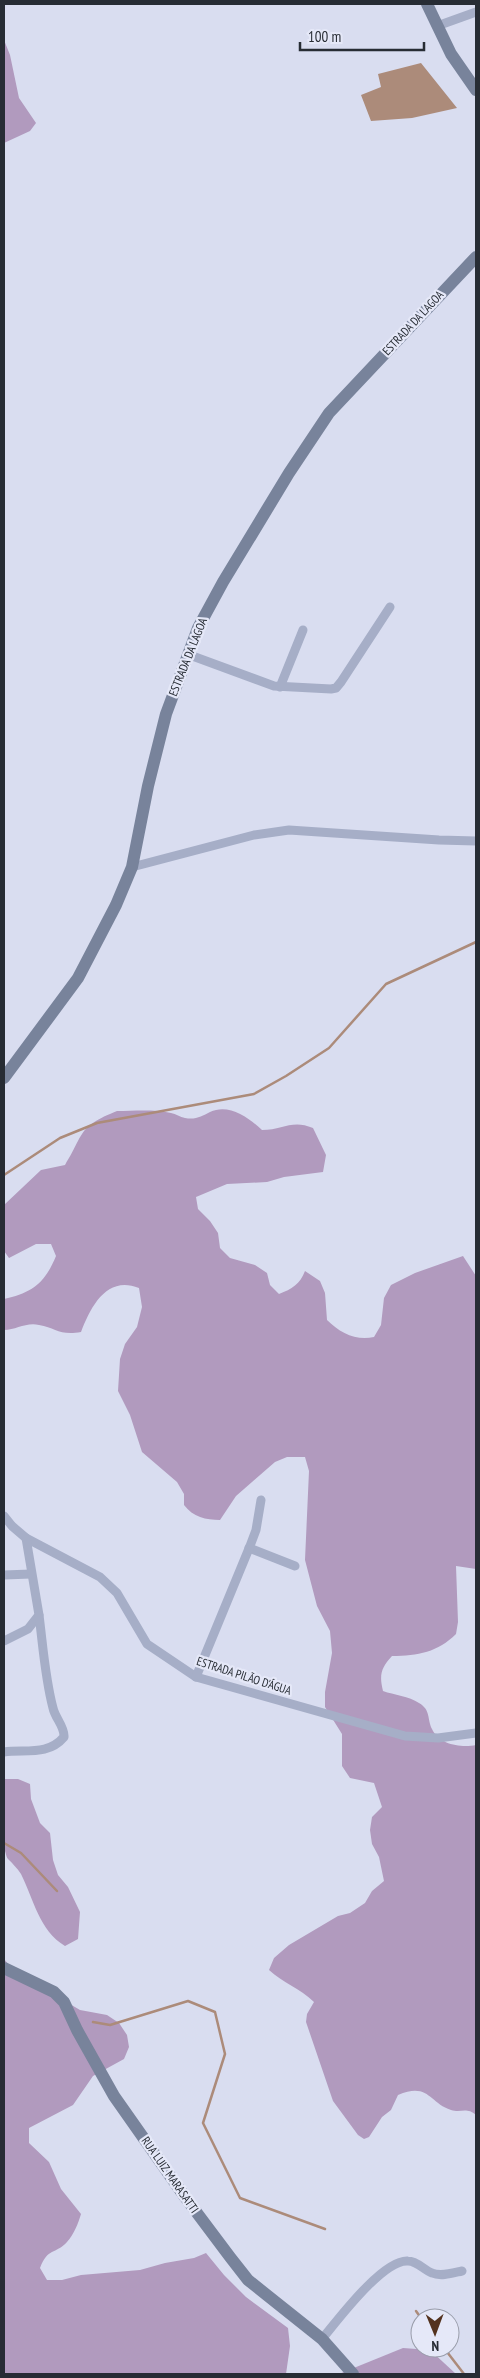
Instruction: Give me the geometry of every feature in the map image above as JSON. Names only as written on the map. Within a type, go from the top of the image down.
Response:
[{"type":"street","points":[[427,4],[451,54],[476,90]]},
{"type":"street","points":[[438,26],[476,12]]},
{"type":"street","name":"ESTRADA DA LAGOA","points":[[4,1078],[78,978],[116,905],[132,867],[150,777],[166,714],[198,628],[223,582],[310,439],[355,385],[476,257]]},
{"type":"street","points":[[187,654],[264,683],[327,690],[336,688],[390,607]]},
{"type":"street","points":[[280,686],[303,630]]},
{"type":"street","points":[[132,867],[254,834],[280,831],[313,830],[476,841]]},
{"type":"street","points":[[196,1676],[256,1530],[261,1500]]},
{"type":"street","name":"ESTRADA PILÃO D'ÁGUA","points":[[4,1516],[26,1538],[100,1577],[117,1593],[147,1644],[160,1655],[196,1676],[405,1736],[438,1738],[476,1733]]},
{"type":"street","points":[[4,1752],[47,1749],[62,1740],[65,1735],[53,1708],[26,1538]]},
{"type":"street","points":[[249,1548],[294,1566]]},
{"type":"street","points":[[4,1575],[31,1574]]},
{"type":"street","points":[[4,1641],[28,1629],[39,1615]]},
{"type":"street","name":"RUA LUIZ MARASATTI","points":[[4,1968],[54,1992],[64,2002],[77,2030],[114,2096],[185,2198],[230,2257],[248,2280],[322,2339],[353,2374]]},
{"type":"street","points":[[322,2339],[363,2290],[388,2268],[401,2262],[409,2261],[433,2274],[443,2275],[462,2271]]},
{"type":"shaded area","points":[[4,40],[10,55],[19,98],[36,123],[30,131],[4,143]]},
{"type":"shaded area","points":[[421,63],[457,108],[412,118],[371,121],[361,95],[381,87],[378,74]]},
{"type":"shaded area","points":[[224,1109],[238,1113],[262,1130],[293,1125],[313,1128],[326,1155],[323,1172],[284,1177],[267,1182],[227,1184],[196,1197],[198,1209],[210,1221],[218,1233],[220,1248],[230,1258],[255,1265],[267,1273],[270,1285],[279,1294],[295,1286],[305,1271],[320,1281],[325,1293],[327,1320],[337,1329],[349,1335],[361,1338],[374,1337],[381,1325],[384,1298],[391,1285],[415,1273],[463,1256],[476,1276],[476,1569],[456,1566],[458,1622],[456,1634],[442,1645],[427,1652],[392,1656],[383,1668],[381,1680],[383,1691],[411,1699],[423,1706],[427,1712],[432,1729],[440,1739],[451,1744],[476,1745],[476,2115],[470,2111],[455,2111],[444,2107],[423,2092],[408,2092],[398,2095],[391,2110],[382,2117],[369,2137],[364,2139],[358,2135],[333,2101],[306,2022],[307,2014],[314,2002],[269,1970],[274,1958],[289,1945],[338,1916],[350,1913],[365,1903],[372,1891],[384,1881],[379,1857],[372,1844],[370,1830],[372,1817],[382,1807],[374,1783],[350,1778],[342,1766],[342,1734],[325,1707],[325,1692],[332,1653],[330,1631],[317,1606],[305,1560],[309,1471],[305,1457],[287,1457],[275,1462],[236,1496],[220,1520],[200,1517],[184,1505],[184,1494],[177,1482],[142,1452],[130,1415],[118,1391],[120,1359],[125,1344],[137,1327],[142,1307],[139,1288],[128,1285],[109,1289],[95,1303],[81,1332],[68,1333],[34,1324],[4,1330],[4,1299],[30,1290],[42,1280],[56,1256],[51,1244],[36,1244],[9,1258],[4,1251],[4,1205],[41,1170],[65,1165],[88,1127],[117,1111],[157,1111],[192,1118]]},
{"type":"shaded area","points":[[4,1779],[18,1779],[30,1784],[31,1799],[40,1823],[50,1833],[53,1860],[58,1875],[68,1887],[80,1912],[78,1939],[65,1946],[49,1932],[43,1923],[21,1874],[8,1859],[4,1849]]},
{"type":"shaded area","points":[[4,1959],[14,1971],[80,2010],[107,2015],[119,2023],[127,2035],[129,2047],[124,2059],[93,2076],[73,2105],[29,2128],[29,2143],[49,2162],[61,2189],[81,2214],[76,2229],[69,2239],[43,2261],[40,2268],[47,2280],[62,2280],[81,2275],[140,2270],[194,2258],[206,2253],[246,2297],[288,2328],[290,2346],[286,2374],[4,2374]]},
{"type":"shaded area","points":[[403,2348],[410,2349],[410,2358],[439,2358],[456,2374],[339,2374]]},
{"type":"waterway","points":[[4,1175],[60,1138],[97,1123],[254,1094],[329,1048],[386,984],[476,942]]},
{"type":"waterway","points":[[4,1843],[21,1853],[57,1891]]},
{"type":"waterway","points":[[93,2022],[110,2025],[188,2001],[215,2012],[225,2054],[203,2123],[240,2198],[325,2229]]},
{"type":"waterway","points":[[452,2358],[464,2374]]}]
